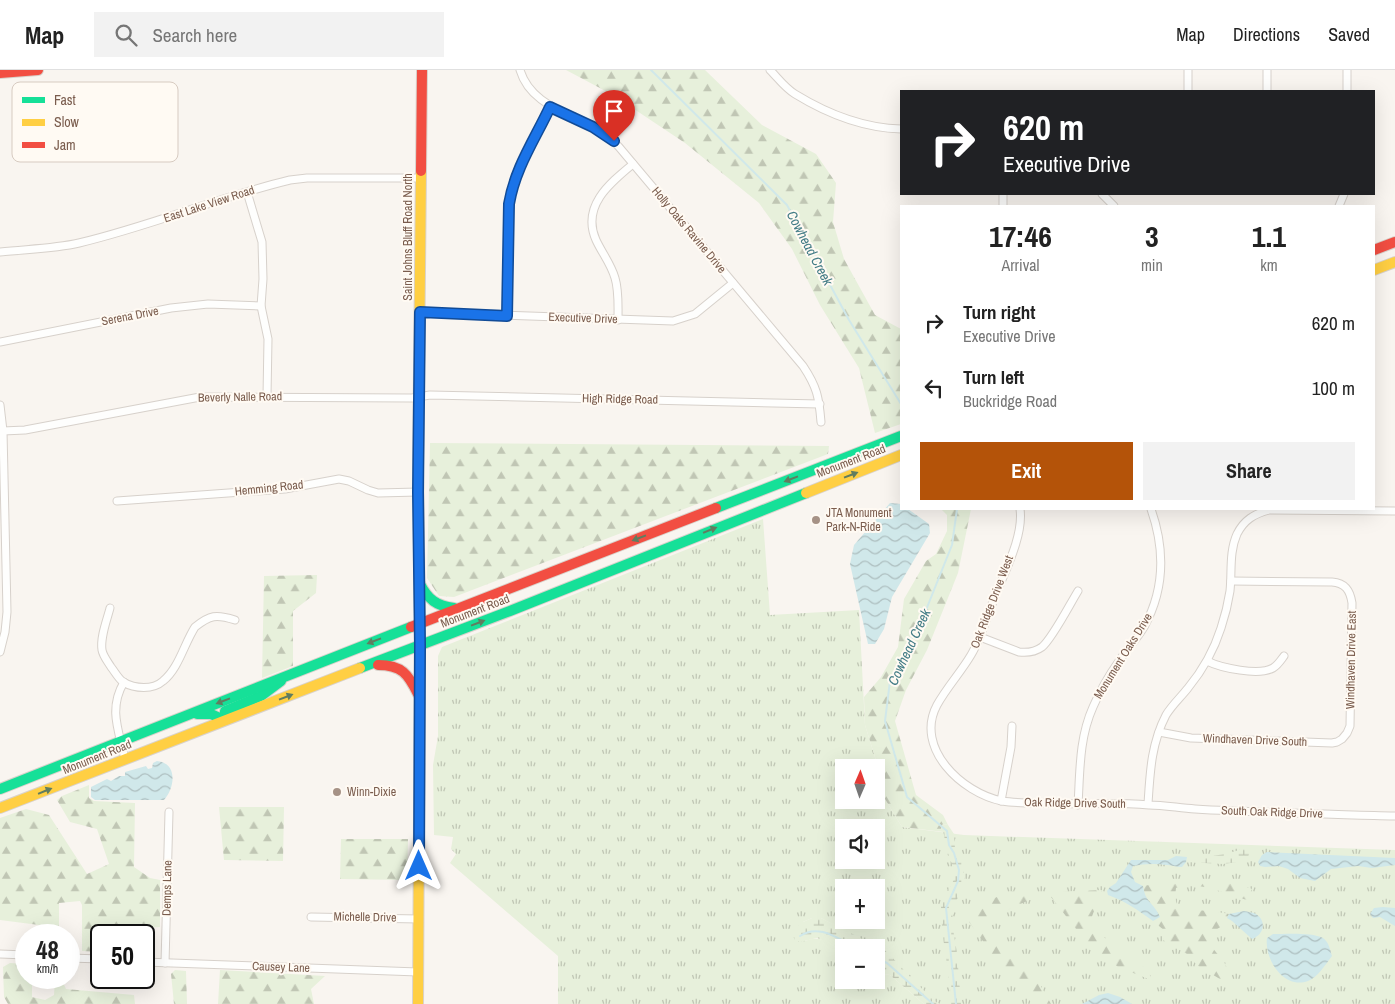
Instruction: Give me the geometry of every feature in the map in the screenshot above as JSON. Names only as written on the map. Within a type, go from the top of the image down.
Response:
[{"type":"main road","points":[[0,74],[38,70]]},
{"type":"main road","name":"Saint Johns Bluff Road North","points":[[418,1004],[420,645],[418,492],[422,70]]},
{"type":"main road","points":[[1375,250],[1395,242]]},
{"type":"main road","points":[[1375,270],[1395,262]]},
{"type":"main road","name":"Monument Road","points":[[0,789],[419,623],[900,436]]},
{"type":"main road","name":"Monument Road","points":[[0,808],[510,611],[900,455]]},
{"type":"main road","points":[[753,494],[759,511]]},
{"type":"main road","points":[[419,583],[426,596],[436,604],[443,608],[458,608]]},
{"type":"main road","points":[[367,666],[386,664],[401,668],[411,680],[420,699]]},
{"type":"main road","points":[[224,720],[225,711],[261,696],[287,675]]},
{"type":"main road","points":[[186,716],[212,714],[224,720]]},
{"type":"street","name":"Holly Oaks Ravine Drive","points":[[520,70],[525,84],[533,94],[550,107],[570,115],[614,141],[803,366],[817,391],[821,422]]},
{"type":"street","points":[[770,70],[794,94],[839,115],[856,122],[900,129]]},
{"type":"street","points":[[1188,70],[1188,90]]},
{"type":"street","points":[[1267,70],[1267,90]]},
{"type":"street","points":[[1347,70],[1347,90]]},
{"type":"street","points":[[507,316],[509,204],[511,191],[517,172],[550,107]]},
{"type":"street","points":[[618,320],[618,288],[595,238],[592,224],[599,196],[605,188],[633,164]]},
{"type":"street","name":"East Lake View Road","points":[[0,252],[79,243],[144,226],[290,180],[307,178],[421,178]]},
{"type":"street","points":[[247,192],[262,242],[262,306],[268,339],[267,396]]},
{"type":"street","points":[[1103,195],[1113,205]]},
{"type":"street","name":"Executive Drive","points":[[420,312],[673,321],[695,314],[733,282]]},
{"type":"street","name":"Serena Drive","points":[[0,342],[172,308],[208,304],[262,306]]},
{"type":"street","name":"High Ridge Road","points":[[420,397],[430,395],[820,404]]},
{"type":"street","name":"Beverly Nalle Road","points":[[3,431],[25,430],[200,397],[420,397]]},
{"type":"street","points":[[0,404],[3,431],[5,632],[0,652]]},
{"type":"street","name":"Hemming Road","points":[[117,501],[286,489],[339,479],[378,493],[418,492]]},
{"type":"street","name":"Oak Ridge Drive West","points":[[1001,801],[979,792],[943,763],[932,738],[933,717],[937,706],[971,655],[980,637],[1016,542],[1020,510]]},
{"type":"street","name":"Monument Oaks Drive","points":[[1078,805],[1081,753],[1092,710],[1104,684],[1144,627],[1157,596],[1162,563],[1159,535],[1151,510]]},
{"type":"street","points":[[1148,804],[1152,752],[1166,715],[1196,678],[1207,661],[1220,630],[1228,604],[1232,553],[1241,528],[1251,517],[1269,510],[1395,511]]},
{"type":"street","name":"Windhaven Drive East","points":[[1231,581],[1332,582],[1339,583],[1351,594],[1350,722],[1347,733]]},
{"type":"street","points":[[980,637],[1019,652],[1034,652],[1046,642],[1078,591]]},
{"type":"street","points":[[110,608],[102,650],[124,682],[136,687],[146,687],[162,682],[169,675],[195,627],[211,616],[220,615],[235,620]]},
{"type":"street","points":[[1207,661],[1224,668],[1267,670],[1278,664],[1284,656]]},
{"type":"street","points":[[124,682],[114,710],[125,759]]},
{"type":"street","points":[[1001,801],[1011,747],[1012,726]]},
{"type":"street","name":"Windhaven Drive South","points":[[1160,732],[1191,738],[1332,743],[1337,742],[1347,733]]},
{"type":"street","name":"Oak Ridge Drive South","points":[[1001,801],[1078,805],[1148,804]]},
{"type":"street","name":"South Oak Ridge Drive","points":[[1148,804],[1194,809],[1395,816]]},
{"type":"street","name":"Demps Lane","points":[[165,963],[169,812]]},
{"type":"street","name":"Michelle Drive","points":[[311,916],[419,919]]},
{"type":"street","points":[[0,954],[15,955]]},
{"type":"street","name":"Causey Lane","points":[[155,963],[418,972]]},
{"type":"green space","points":[[566,70],[705,70],[762,125],[816,154],[836,183],[833,222],[844,259],[875,315],[900,328],[900,424],[875,433],[859,368],[820,305],[792,249],[759,203],[685,143],[613,95]]},
{"type":"green space","points":[[430,443],[829,446],[828,454],[454,597],[439,596],[427,578]]},
{"type":"green space","points":[[942,510],[971,510],[958,573],[927,650],[906,690],[895,721],[916,795],[943,815],[948,825],[943,824],[941,828],[944,832],[902,827],[885,799],[885,759],[876,759],[865,725],[864,697],[881,677],[898,647],[904,599],[926,561],[936,554],[947,531],[947,515]]},
{"type":"green space","points":[[763,519],[770,615],[859,610],[865,725],[876,759],[835,759],[835,809],[885,809],[885,799],[902,827],[964,835],[1395,850],[1395,1004],[928,1004],[885,958],[885,939],[860,939],[841,929],[885,929],[885,879],[835,879],[835,926],[821,918],[812,918],[803,922],[805,941],[820,939],[835,944],[835,989],[885,989],[885,974],[890,975],[924,1004],[558,1004],[558,956],[450,863],[456,854],[451,849],[453,837],[434,835],[433,765],[438,736],[438,656],[442,647]]},
{"type":"green space","points":[[317,575],[316,593],[293,611],[293,666],[262,678],[264,576]]},
{"type":"green space","points":[[89,785],[89,798],[94,801],[135,803],[134,867],[150,878],[160,880],[160,927],[155,927],[155,924],[90,924],[90,951],[82,951],[82,905],[80,901],[59,903],[59,924],[31,924],[0,920],[0,818],[26,809],[49,815],[87,874],[109,864],[97,829],[70,822],[57,800]]},
{"type":"green space","points":[[219,807],[284,807],[283,861],[224,860]]},
{"type":"green space","points":[[943,824],[948,825],[954,834],[955,849],[964,864],[964,886],[953,907],[952,923],[957,953],[961,1004],[949,1004],[951,999],[942,929],[941,902],[953,883],[955,872],[945,847],[944,834],[941,828]]},
{"type":"green space","points":[[341,839],[408,839],[407,880],[340,879]]},
{"type":"green space","points":[[1244,848],[1249,852],[1245,861],[1223,864],[1186,862],[1187,857],[1216,856]]},
{"type":"green space","points":[[1224,879],[1252,889],[1247,900],[1212,889],[1193,886],[1176,888],[1175,897],[1177,904],[1184,910],[1214,911],[1229,914],[1224,925],[1212,932],[1211,946],[1224,962],[1233,979],[1225,982],[1198,966],[1187,954],[1163,940],[1165,931],[1153,921],[1160,917],[1146,896],[1143,886],[1178,880],[1194,882]]},
{"type":"green space","points":[[1019,889],[1034,898],[994,916],[985,928],[1038,981],[1051,1004],[1032,1004],[1008,969],[995,969],[985,944],[969,922],[975,905]]},
{"type":"green space","points":[[1102,890],[1091,919],[1101,935],[1149,971],[1151,980],[1118,967],[1087,943],[1051,897],[1062,892]]},
{"type":"green space","points":[[812,918],[821,918],[835,925],[835,929],[843,929],[862,939],[835,939],[835,945],[817,938],[800,942],[795,940],[793,936],[794,930],[803,922]]},
{"type":"green space","points":[[885,950],[916,983],[940,1004],[924,1004],[890,975],[885,974]]},
{"type":"green space","points":[[10,963],[15,963],[15,989],[32,989],[32,997],[45,1000],[54,995],[54,989],[66,989],[134,995],[135,1004],[8,1004],[4,997],[3,967]]},
{"type":"green space","points":[[175,970],[186,971],[187,1004],[174,1004],[171,974]]},
{"type":"green space","points":[[220,970],[325,976],[311,989],[314,1004],[218,1004]]},
{"type":"water","points":[[890,503],[900,504],[900,510],[909,510],[929,524],[930,533],[892,597],[884,629],[875,644],[868,644],[850,564],[854,545]]},
{"type":"water","points":[[157,761],[164,763],[171,771],[172,783],[164,800],[95,800],[91,797],[91,787],[107,779],[111,781],[119,776],[125,776],[125,772],[146,766],[148,769],[152,768],[153,763]]},
{"type":"water","points":[[1267,852],[1395,858],[1395,865],[1372,868],[1358,866],[1331,869],[1315,881],[1300,878],[1288,869],[1279,866],[1260,866],[1258,862],[1262,855]]},
{"type":"water","points":[[1176,856],[1187,857],[1182,867],[1145,864],[1133,866],[1131,872],[1135,882],[1143,886],[1146,896],[1160,917],[1153,921],[1131,906],[1108,895],[1107,891],[1116,883],[1131,860],[1168,860]]},
{"type":"water","points":[[1374,908],[1395,908],[1395,926],[1380,917],[1373,918],[1370,914]]},
{"type":"water","points":[[1244,911],[1256,914],[1262,920],[1263,928],[1252,939],[1227,918],[1229,914]]},
{"type":"water","points":[[1273,934],[1318,936],[1327,942],[1332,956],[1312,979],[1299,983],[1291,981],[1283,977],[1272,963],[1267,946],[1267,938]]},
{"type":"water","points":[[1108,993],[1132,1004],[1082,1004],[1099,995]]},
{"type":"waterway","name":"Cowhead Creek","points":[[651,70],[787,205],[849,320],[900,402]]},
{"type":"waterway","name":"Cowhead Creek","points":[[956,1004],[946,908],[958,881],[959,870],[954,853],[949,845],[947,831],[907,797],[885,721],[890,681],[926,610],[952,545],[957,510]]},
{"type":"waterway","name":"Cowhead Creek","points":[[800,936],[814,931],[829,934],[840,939]]},
{"type":"waterway","name":"Cowhead Creek","points":[[885,962],[933,1004]]},
{"type":"traffic: fast","points":[[716,508],[900,436]]},
{"type":"traffic: fast","points":[[360,668],[510,611],[806,493]]},
{"type":"traffic: fast","points":[[420,584],[433,601],[442,606],[454,608]]},
{"type":"traffic: fast","points":[[0,789],[411,627]]},
{"type":"traffic: fast","points":[[224,720],[225,711],[261,696],[281,681]]},
{"type":"traffic: fast","points":[[197,714],[211,714],[224,720]]},
{"type":"traffic: slow","points":[[418,468],[421,171]]},
{"type":"traffic: slow","points":[[1375,270],[1395,262]]},
{"type":"traffic: slow","points":[[806,493],[900,455]]},
{"type":"traffic: slow","points":[[418,1004],[420,627]]},
{"type":"traffic: slow","points":[[0,808],[360,668]]},
{"type":"traffic: jam","points":[[0,73],[38,70]]},
{"type":"traffic: jam","points":[[421,171],[422,70]]},
{"type":"traffic: jam","points":[[1375,250],[1395,242]]},
{"type":"traffic: jam","points":[[418,468],[420,627]]},
{"type":"traffic: jam","points":[[411,627],[716,508]]},
{"type":"traffic: jam","points":[[378,665],[399,669],[411,681],[418,694]]},
{"type":"place","name":"JTA Monument Park-N-Ride","points":[[816,520]]},
{"type":"place","name":"Winn-Dixie","points":[[337,792]]},
{"type":"route","points":[[419,866],[420,645],[418,492],[420,312],[507,316],[509,204],[511,191],[522,160],[550,107],[593,127],[614,141]]}]
